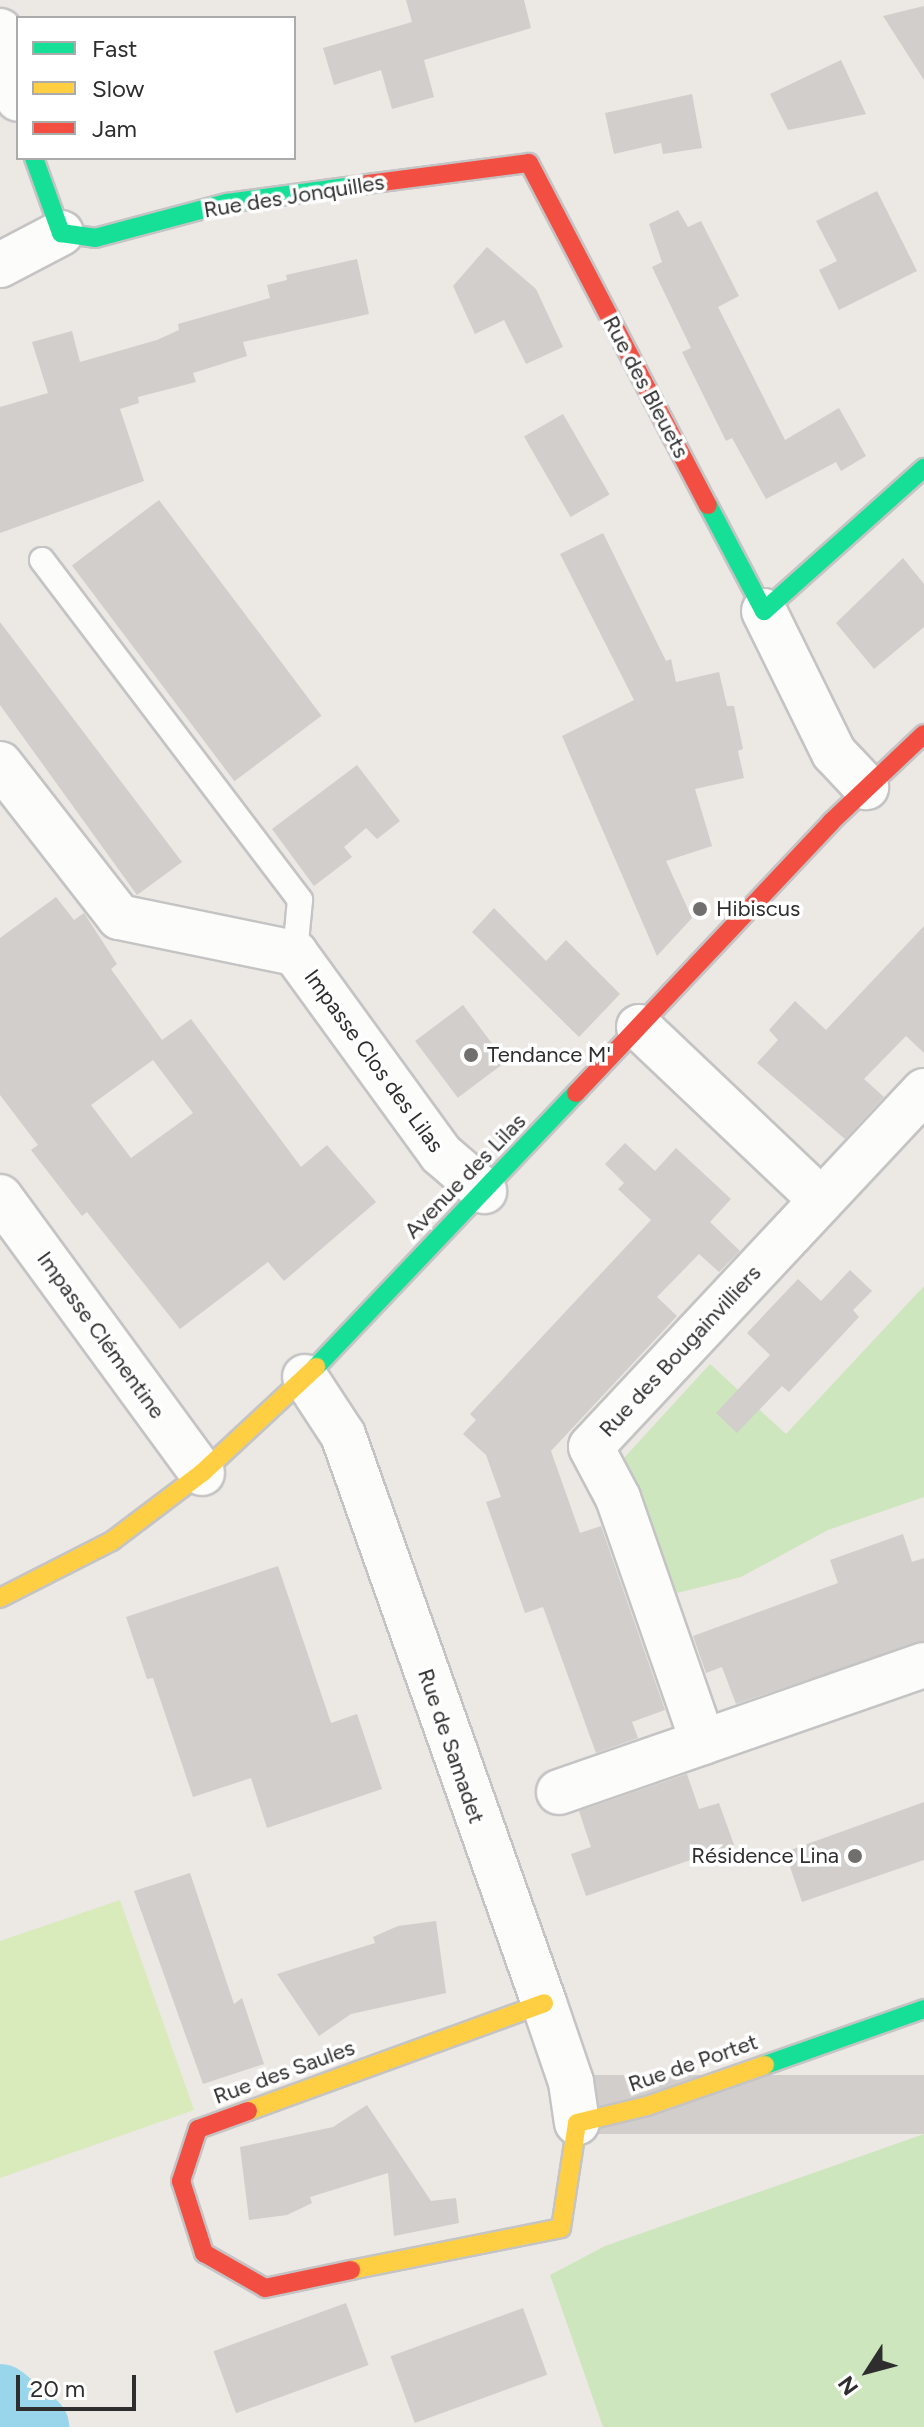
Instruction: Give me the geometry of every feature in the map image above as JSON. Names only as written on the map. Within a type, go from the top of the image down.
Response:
[{"type":"street","points":[[0,31],[16,91]]},
{"type":"street","points":[[0,265],[61,233],[35,160]]},
{"type":"street","name":"Rue des Jonquilles","points":[[61,233],[95,238],[227,203],[529,163]]},
{"type":"street","name":"Rue des Bleuets","points":[[529,163],[764,611],[834,753],[866,787]]},
{"type":"street","points":[[764,611],[924,468]]},
{"type":"street","name":"Avenue des Lilas","points":[[0,1598],[112,1541],[202,1473],[305,1377],[866,787],[924,734]]},
{"type":"street","name":"Impasse Clos des Lilas","points":[[0,764],[119,917],[295,953],[441,1154],[484,1191]]},
{"type":"street","points":[[639,1027],[820,1199]]},
{"type":"street","name":"Rue des Bougainvilliers","points":[[703,1742],[618,1498],[591,1447],[924,1091]]},
{"type":"street","name":"Impasse Clémentine","points":[[0,1197],[202,1473]]},
{"type":"street","name":"Rue de Samadet","points":[[305,1377],[343,1435],[571,2082],[577,2123]]},
{"type":"street","points":[[559,1792],[924,1665]]},
{"type":"street","name":"Rue des Saules","points":[[544,2003],[198,2129],[181,2181],[204,2253],[265,2288],[561,2228],[577,2123]]},
{"type":"street","name":"Rue de Portet","points":[[577,2123],[647,2106],[924,2009]]},
{"type":"lane","points":[[42,560],[300,900],[295,953]]},
{"type":"green space","points":[[924,1286],[924,1497],[828,1530],[741,1577],[677,1593],[623,1459],[710,1364],[786,1434]]},
{"type":"green space","points":[[120,1900],[194,2110],[0,2178],[0,1941]]},
{"type":"green space","points":[[924,2134],[924,2427],[603,2427],[550,2275],[605,2246]]},
{"type":"building","points":[[406,0],[524,0],[531,28],[424,60],[434,97],[392,109],[381,70],[334,85],[323,48],[412,22]]},
{"type":"building","points":[[924,6],[924,80],[883,16]]},
{"type":"building","points":[[841,60],[866,114],[788,130],[770,94]]},
{"type":"building","points":[[692,94],[702,148],[663,154],[661,143],[614,154],[605,113]]},
{"type":"building","points":[[877,191],[917,271],[839,310],[819,270],[837,261],[816,221]]},
{"type":"building","points":[[678,210],[688,227],[701,221],[739,296],[718,307],[785,440],[839,408],[866,456],[841,471],[836,462],[766,499],[732,438],[726,441],[682,352],[691,348],[652,267],[662,262],[649,224]]},
{"type":"building","points":[[487,247],[536,289],[563,347],[526,364],[504,320],[475,334],[453,286]]},
{"type":"building","points":[[357,259],[369,314],[243,342],[247,356],[193,373],[196,382],[138,397],[139,403],[120,409],[144,481],[0,533],[0,407],[48,393],[32,342],[72,331],[80,362],[157,340],[179,330],[178,324],[270,298],[267,285],[287,280],[286,275]]},
{"type":"building","points":[[563,414],[610,495],[571,517],[524,436]]},
{"type":"building","points":[[159,500],[321,716],[234,781],[72,566]]},
{"type":"building","points":[[603,533],[666,661],[671,659],[676,682],[719,672],[727,706],[734,706],[743,749],[738,751],[744,778],[695,789],[712,846],[666,861],[692,918],[657,956],[562,736],[634,700],[560,554]]},
{"type":"building","points":[[903,558],[924,584],[924,627],[874,669],[836,623]]},
{"type":"building","points":[[0,622],[182,862],[137,895],[0,705]]},
{"type":"building","points":[[357,765],[400,821],[377,839],[366,828],[344,847],[352,857],[314,886],[272,829]]},
{"type":"building","points":[[56,897],[74,920],[84,913],[117,964],[111,969],[162,1040],[191,1019],[301,1167],[327,1145],[376,1202],[284,1281],[268,1262],[180,1329],[87,1212],[82,1216],[31,1150],[38,1145],[0,1095],[0,938]],"holes":[[[153,1060],[193,1113],[131,1158],[91,1105]]]},
{"type":"building","points":[[494,908],[546,961],[566,940],[620,994],[579,1037],[472,932]]},
{"type":"building","points":[[924,926],[924,1053],[906,1036],[864,1079],[884,1097],[845,1139],[757,1063],[778,1040],[769,1030],[795,1001],[826,1030]]},
{"type":"building","points":[[463,1005],[506,1062],[458,1098],[415,1041]]},
{"type":"building","points":[[625,1143],[655,1171],[676,1148],[731,1199],[710,1222],[740,1251],[719,1272],[699,1254],[657,1297],[677,1316],[551,1451],[580,1533],[601,1526],[665,1710],[632,1722],[638,1738],[596,1753],[543,1607],[525,1613],[486,1502],[501,1497],[486,1455],[463,1434],[476,1420],[470,1414],[651,1220],[618,1189],[624,1183],[605,1164]]},
{"type":"building","points":[[850,1270],[872,1291],[853,1310],[859,1317],[789,1392],[782,1386],[737,1433],[716,1413],[770,1355],[747,1333],[798,1279],[821,1301]]},
{"type":"building","points":[[903,1534],[912,1562],[924,1558],[924,1641],[736,1704],[722,1667],[706,1673],[693,1636],[838,1583],[830,1560]]},
{"type":"building","points":[[278,1566],[331,1723],[357,1714],[382,1789],[267,1828],[251,1778],[193,1797],[153,1678],[147,1679],[126,1617]]},
{"type":"building","points":[[687,1774],[699,1809],[719,1803],[734,1845],[586,1896],[571,1854],[591,1847],[579,1811]]},
{"type":"building","name":"Résidence Lina","points":[[924,1802],[924,1860],[802,1902],[785,1852]]},
{"type":"building","points":[[190,1873],[234,2004],[242,1998],[264,2064],[203,2084],[134,1891]]},
{"type":"building","points":[[436,1921],[446,1993],[351,2014],[319,2036],[277,1974],[375,1943],[373,1937],[398,1926]]},
{"type":"building","points":[[590,2075],[924,2075],[924,2134],[590,2134]]},
{"type":"building","points":[[367,2105],[431,2201],[456,2198],[459,2223],[394,2236],[388,2173],[310,2197],[312,2203],[287,2215],[249,2220],[240,2147],[333,2127]]},
{"type":"building","points":[[346,2303],[369,2365],[236,2413],[214,2351]]},
{"type":"building","points":[[523,2308],[547,2375],[415,2423],[391,2356]]},
{"type":"waterway","points":[[0,2400],[33,2427]]},
{"type":"traffic: fast","points":[[35,160],[61,233],[95,238],[227,203],[367,184]]},
{"type":"traffic: fast","points":[[708,505],[764,611],[924,468]]},
{"type":"traffic: fast","points":[[316,1367],[576,1093]]},
{"type":"traffic: fast","points":[[765,2065],[924,2009]]},
{"type":"traffic: slow","points":[[0,1598],[112,1541],[202,1473],[316,1367]]},
{"type":"traffic: slow","points":[[248,2111],[544,2003]]},
{"type":"traffic: slow","points":[[351,2270],[561,2228],[577,2123],[647,2106],[765,2065]]},
{"type":"traffic: jam","points":[[367,184],[529,163],[708,505]]},
{"type":"traffic: jam","points":[[576,1093],[831,822],[924,734]]},
{"type":"traffic: jam","points":[[248,2111],[198,2129],[181,2181],[204,2253],[265,2288],[351,2270]]},
{"type":"place","name":"Hibiscus","points":[[700,909]]},
{"type":"place","name":"Tendance M'","points":[[471,1055]]},
{"type":"place","name":"Résidence Lina","points":[[855,1856]]}]
